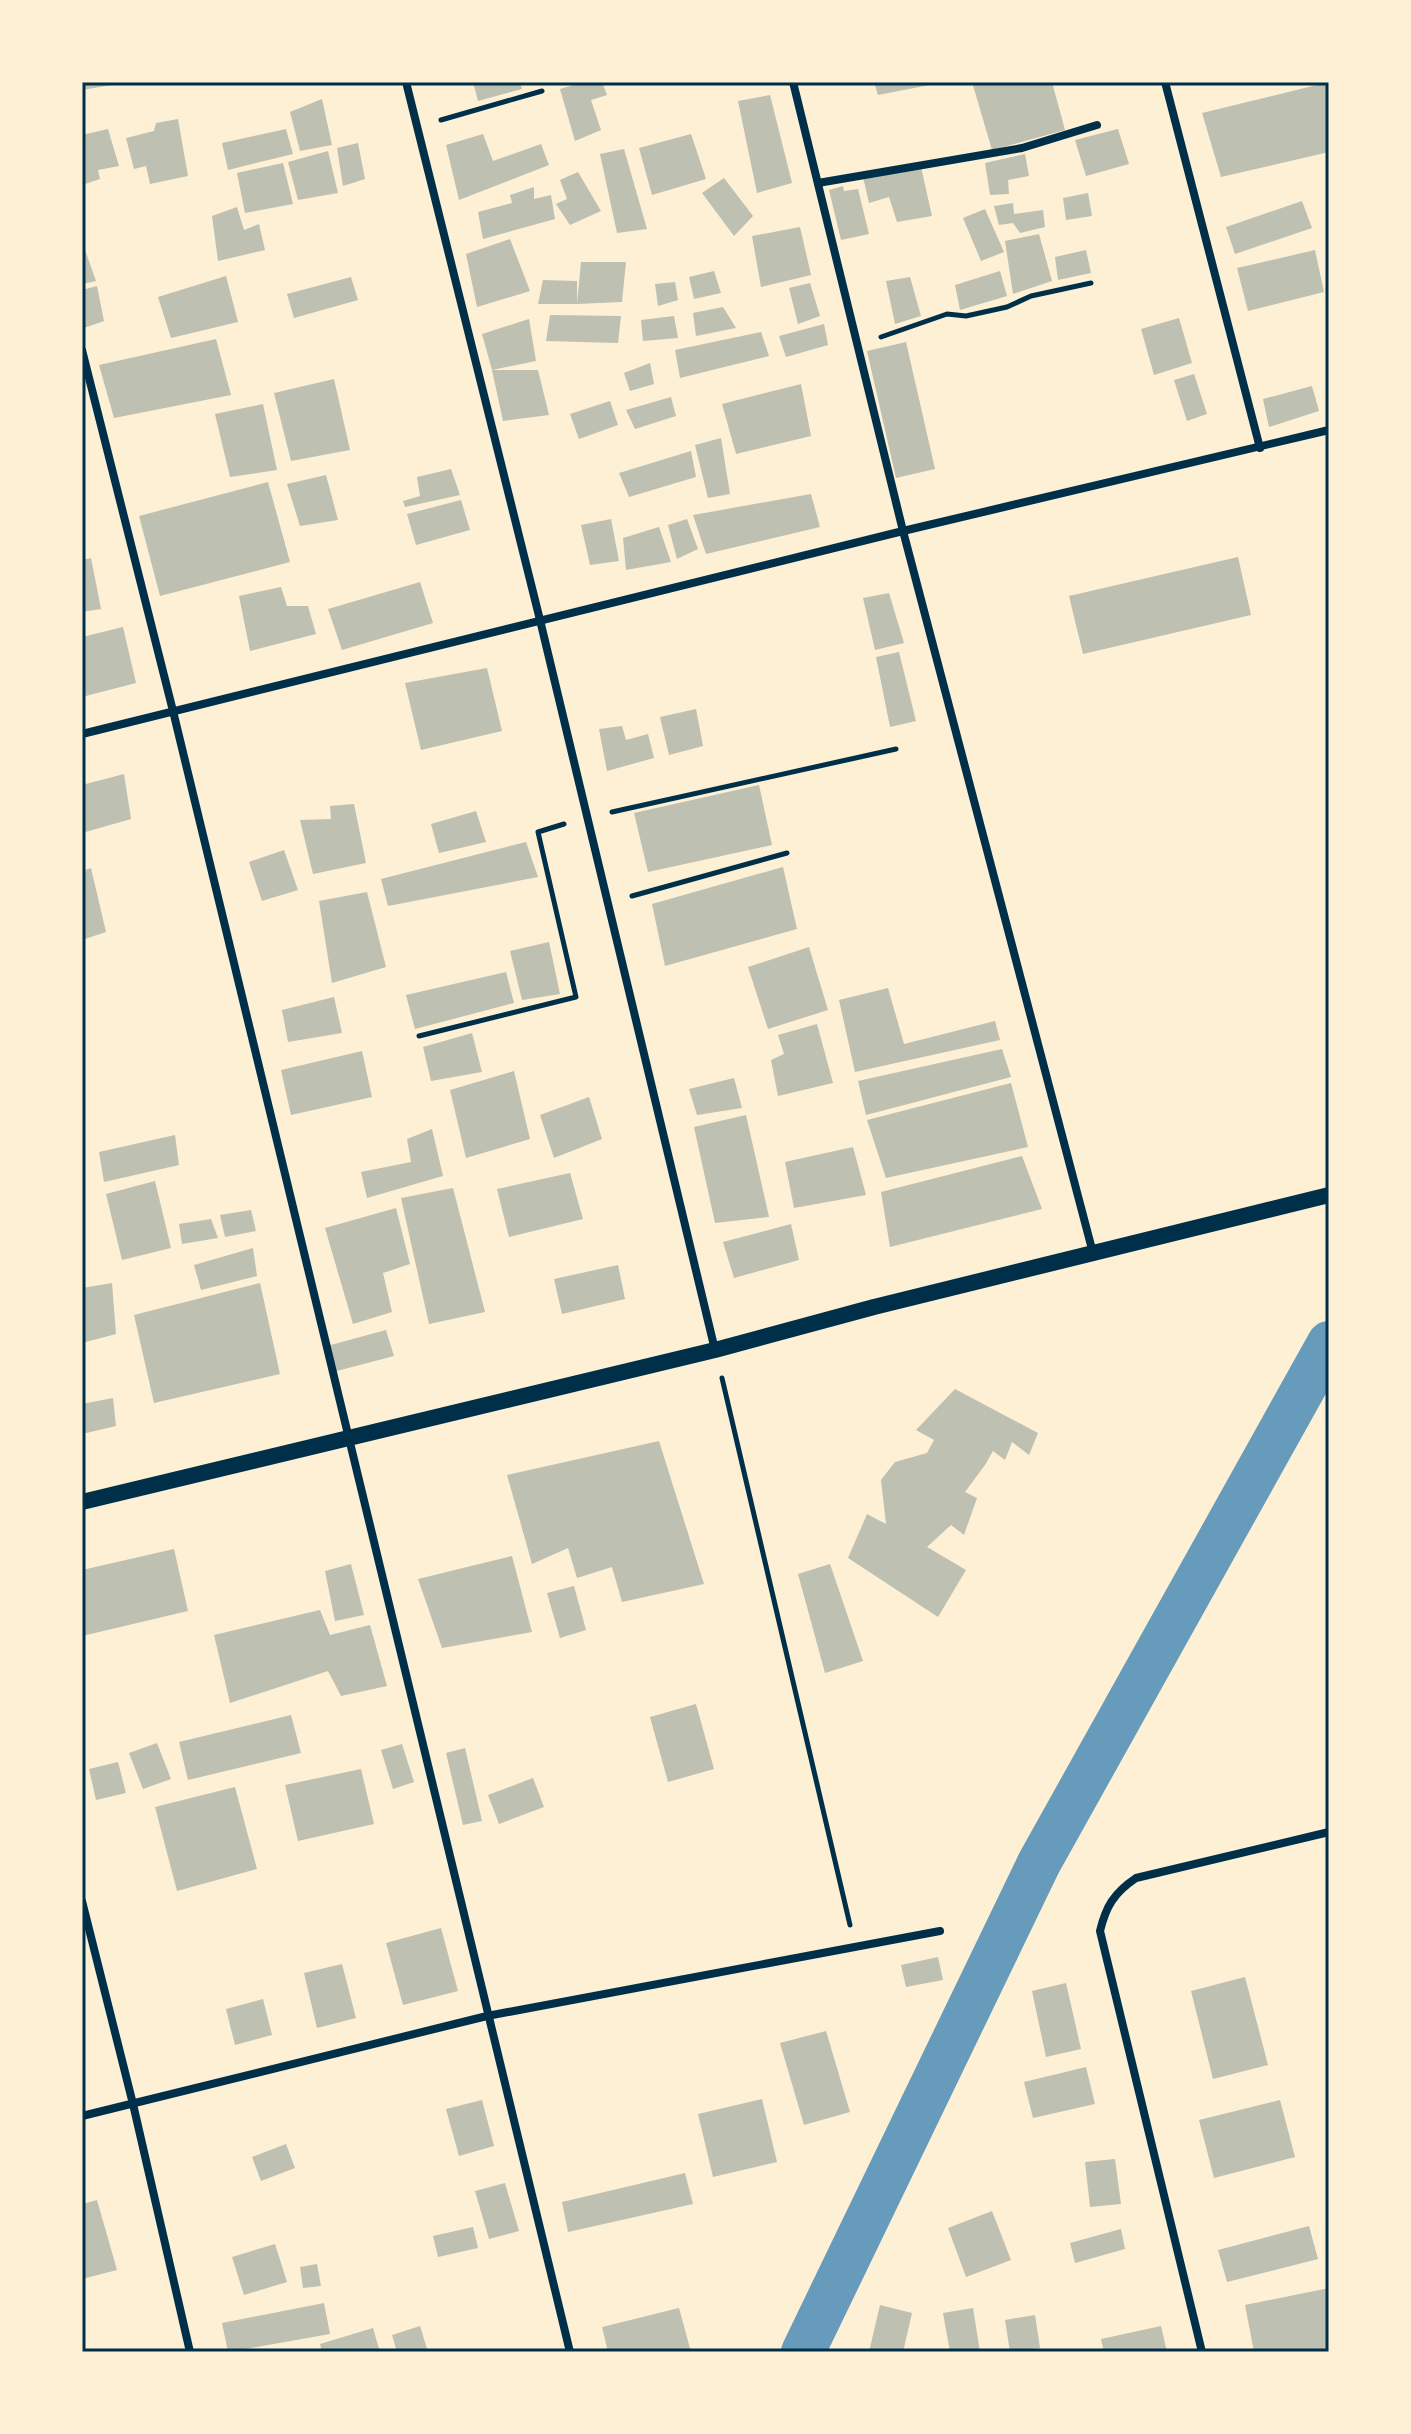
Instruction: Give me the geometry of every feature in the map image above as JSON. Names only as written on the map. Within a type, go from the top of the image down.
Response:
[{"type":"main road","points":[[82,1502],[715,1350],[874,1307],[1329,1195]]},
{"type":"street","points":[[406,82],[540,620],[715,1350]]},
{"type":"street","points":[[793,82],[903,531],[1093,1253]]},
{"type":"street","points":[[1165,82],[1260,448]]},
{"type":"street","points":[[818,183],[1022,148],[1097,125]]},
{"type":"street","points":[[82,350],[173,711],[570,2352]]},
{"type":"street","points":[[82,734],[903,531],[1329,430]]},
{"type":"street","points":[[1202,2352],[1100,1931],[1105,1909],[1117,1891],[1136,1878],[1329,1832]]},
{"type":"street","points":[[82,1901],[190,2352]]},
{"type":"street","points":[[82,2116],[487,2016],[940,1931]]},
{"type":"path","points":[[417,127],[542,91]]},
{"type":"path","points":[[857,345],[947,314],[966,316],[1007,307],[1031,296],[1091,283]]},
{"type":"path","points":[[419,1036],[576,997],[538,832],[587,817],[896,749]]},
{"type":"path","points":[[608,903],[787,853]]},
{"type":"path","points":[[715,1350],[850,1925]]},
{"type":"building","points":[[82,82],[118,82],[118,84],[82,90]]},
{"type":"building","points":[[473,82],[520,82],[522,89],[478,101]]},
{"type":"building","points":[[584,82],[602,82],[607,95],[591,100],[601,130],[575,141],[560,89]]},
{"type":"building","points":[[874,82],[940,82],[940,83],[878,95]]},
{"type":"building","points":[[972,82],[1052,82],[1065,130],[992,150]]},
{"type":"building","points":[[1329,82],[1329,152],[1221,177],[1202,113]]},
{"type":"building","points":[[770,95],[792,183],[757,193],[738,101]]},
{"type":"building","points":[[322,99],[332,145],[300,151],[290,112]]},
{"type":"building","points":[[178,119],[188,176],[150,184],[146,166],[134,169],[126,138],[154,131],[156,123]]},
{"type":"building","points":[[108,129],[119,166],[98,170],[100,179],[82,185],[82,135]]},
{"type":"building","points":[[286,129],[293,154],[228,170],[222,143]]},
{"type":"building","points":[[1118,129],[1129,164],[1086,176],[1075,140]]},
{"type":"building","points":[[483,134],[493,161],[541,144],[549,165],[459,200],[446,145]]},
{"type":"building","points":[[691,134],[706,179],[652,195],[639,148]]},
{"type":"building","points":[[358,143],[365,179],[343,186],[337,148]]},
{"type":"building","points":[[624,149],[647,229],[617,233],[600,154]]},
{"type":"building","points":[[328,151],[338,193],[298,200],[288,162]]},
{"type":"building","points":[[1025,154],[1029,176],[1008,180],[1009,194],[990,195],[985,163]]},
{"type":"building","points":[[283,163],[293,204],[245,213],[237,173]]},
{"type":"building","points":[[921,167],[932,216],[897,222],[889,197],[869,203],[863,177]]},
{"type":"building","points":[[578,172],[601,211],[570,225],[556,204],[567,199],[560,180]]},
{"type":"building","points":[[724,178],[753,216],[734,236],[702,193]]},
{"type":"building","points":[[843,186],[844,191],[858,189],[869,234],[841,240],[829,190]]},
{"type":"building","points":[[534,187],[534,199],[551,195],[555,219],[483,239],[478,212],[512,203],[510,195]]},
{"type":"building","points":[[1088,193],[1092,216],[1066,220],[1063,198]]},
{"type":"building","points":[[1302,201],[1312,228],[1235,254],[1226,227]]},
{"type":"building","points":[[1013,203],[1014,214],[1043,210],[1045,227],[1020,233],[1013,223],[999,225],[994,206]]},
{"type":"building","points":[[237,207],[244,230],[259,224],[265,250],[218,261],[212,216]]},
{"type":"building","points":[[985,209],[1004,252],[981,261],[963,218]]},
{"type":"building","points":[[800,227],[811,275],[761,287],[752,236]]},
{"type":"building","points":[[1039,234],[1052,281],[1013,294],[1005,241]]},
{"type":"building","points":[[510,239],[530,291],[477,307],[466,254]]},
{"type":"building","points":[[82,241],[96,281],[82,284]]},
{"type":"building","points":[[1086,250],[1091,273],[1058,280],[1055,257]]},
{"type":"building","points":[[1315,250],[1324,292],[1248,311],[1237,268]]},
{"type":"building","points":[[581,262],[626,262],[622,302],[577,304]]},
{"type":"building","points":[[714,271],[721,293],[694,299],[689,277]]},
{"type":"building","points":[[1000,271],[1007,296],[960,310],[955,285]]},
{"type":"building","points":[[226,276],[238,322],[171,338],[158,297]]},
{"type":"building","points":[[351,277],[358,300],[294,318],[287,294]]},
{"type":"building","points":[[910,277],[921,316],[895,324],[886,281]]},
{"type":"building","points":[[543,280],[577,281],[577,304],[538,304]]},
{"type":"building","points":[[675,282],[678,300],[658,306],[655,284]]},
{"type":"building","points":[[810,283],[820,316],[798,324],[789,288]]},
{"type":"building","points":[[97,286],[104,321],[84,328],[82,290]]},
{"type":"building","points":[[723,307],[736,328],[696,336],[693,313]]},
{"type":"building","points":[[550,315],[621,316],[618,343],[546,341]]},
{"type":"building","points":[[674,316],[678,338],[643,341],[641,320]]},
{"type":"building","points":[[1179,318],[1192,363],[1154,375],[1141,329]]},
{"type":"building","points":[[529,319],[536,361],[492,370],[482,334]]},
{"type":"building","points":[[824,324],[828,345],[786,357],[779,336]]},
{"type":"building","points":[[761,332],[769,356],[680,378],[675,350]]},
{"type":"building","points":[[216,339],[231,395],[114,418],[99,365]]},
{"type":"building","points":[[906,342],[935,469],[896,478],[867,351]]},
{"type":"building","points":[[650,363],[654,384],[630,391],[624,373]]},
{"type":"building","points":[[492,370],[538,370],[549,415],[503,421]]},
{"type":"building","points":[[1194,374],[1207,414],[1187,421],[1174,380]]},
{"type":"building","points":[[334,379],[350,450],[291,461],[274,393]]},
{"type":"building","points":[[801,384],[811,436],[736,454],[722,404]]},
{"type":"building","points":[[1312,386],[1319,411],[1269,427],[1263,399]]},
{"type":"building","points":[[671,397],[676,416],[635,429],[626,410]]},
{"type":"building","points":[[610,401],[618,425],[579,439],[570,414]]},
{"type":"building","points":[[263,404],[277,470],[230,477],[215,414]]},
{"type":"building","points":[[721,438],[730,494],[708,498],[695,445]]},
{"type":"building","points":[[691,451],[696,477],[629,497],[619,473]]},
{"type":"building","points":[[451,469],[460,495],[405,507],[403,501],[420,496],[417,477]]},
{"type":"building","points":[[326,475],[338,520],[300,526],[287,484]]},
{"type":"building","points":[[268,482],[290,562],[160,596],[139,516]]},
{"type":"building","points":[[811,494],[820,527],[706,554],[693,515]]},
{"type":"building","points":[[461,500],[470,530],[416,545],[407,514]]},
{"type":"building","points":[[611,519],[619,561],[590,565],[581,525]]},
{"type":"building","points":[[687,519],[698,549],[677,559],[668,525]]},
{"type":"building","points":[[659,527],[671,562],[626,570],[623,538]]},
{"type":"building","points":[[1238,557],[1251,615],[1083,654],[1069,596]]},
{"type":"building","points":[[91,558],[101,609],[82,612],[82,560]]},
{"type":"building","points":[[420,582],[433,623],[342,650],[328,609]]},
{"type":"building","points":[[281,587],[287,606],[308,606],[316,634],[250,651],[239,596]]},
{"type":"building","points":[[889,593],[904,643],[875,650],[863,598]]},
{"type":"building","points":[[123,627],[136,683],[82,697],[82,637]]},
{"type":"building","points":[[899,652],[916,721],[890,727],[876,657]]},
{"type":"building","points":[[487,668],[502,731],[421,750],[405,683]]},
{"type":"building","points":[[696,709],[703,746],[669,755],[660,717]]},
{"type":"building","points":[[622,726],[626,740],[648,734],[654,758],[607,771],[599,729]]},
{"type":"building","points":[[124,774],[131,819],[82,833],[82,785]]},
{"type":"building","points":[[759,785],[772,845],[648,872],[634,813]]},
{"type":"building","points":[[354,804],[366,863],[313,874],[300,820],[331,819],[330,806]]},
{"type":"building","points":[[476,811],[486,842],[439,853],[431,824]]},
{"type":"building","points":[[526,842],[538,877],[388,906],[381,879]]},
{"type":"building","points":[[284,850],[298,890],[262,901],[249,862]]},
{"type":"building","points":[[783,867],[797,929],[665,966],[652,904]]},
{"type":"building","points":[[91,868],[106,932],[82,940],[82,871]]},
{"type":"building","points":[[367,892],[386,967],[332,983],[319,901]]},
{"type":"building","points":[[549,942],[560,994],[522,1000],[510,951]]},
{"type":"building","points":[[809,947],[828,1010],[768,1029],[748,967]]},
{"type":"building","points":[[506,972],[514,1003],[415,1029],[406,995]]},
{"type":"building","points":[[888,988],[904,1044],[995,1021],[1000,1040],[855,1072],[839,1000]]},
{"type":"building","points":[[334,997],[342,1033],[288,1042],[282,1010]]},
{"type":"building","points":[[817,1024],[833,1083],[778,1096],[771,1060],[784,1054],[778,1035]]},
{"type":"building","points":[[472,1033],[482,1072],[431,1081],[423,1047]]},
{"type":"building","points":[[1002,1049],[1011,1077],[866,1115],[858,1081]]},
{"type":"building","points":[[362,1051],[372,1097],[291,1115],[281,1070]]},
{"type":"building","points":[[514,1071],[530,1139],[466,1158],[450,1090]]},
{"type":"building","points":[[734,1078],[742,1108],[697,1115],[689,1089]]},
{"type":"building","points":[[1011,1083],[1028,1147],[886,1178],[867,1120]]},
{"type":"building","points":[[589,1097],[602,1139],[554,1158],[540,1115]]},
{"type":"building","points":[[746,1115],[769,1217],[715,1223],[694,1127]]},
{"type":"building","points":[[432,1129],[443,1176],[367,1198],[361,1172],[411,1162],[407,1139]]},
{"type":"building","points":[[175,1135],[179,1165],[104,1182],[99,1152]]},
{"type":"building","points":[[853,1147],[866,1195],[794,1208],[785,1162]]},
{"type":"building","points":[[1022,1156],[1042,1209],[890,1247],[881,1192]]},
{"type":"building","points":[[570,1173],[583,1219],[509,1237],[497,1189]]},
{"type":"building","points":[[155,1181],[171,1248],[122,1260],[106,1194]]},
{"type":"building","points":[[453,1188],[485,1312],[429,1324],[401,1198]]},
{"type":"building","points":[[396,1208],[410,1264],[383,1273],[392,1312],[353,1324],[325,1228]]},
{"type":"building","points":[[251,1210],[256,1231],[225,1237],[220,1215]]},
{"type":"building","points":[[211,1219],[218,1238],[182,1244],[179,1224]]},
{"type":"building","points":[[791,1224],[799,1260],[734,1278],[723,1242]]},
{"type":"building","points":[[253,1248],[257,1276],[201,1290],[194,1265]]},
{"type":"building","points":[[618,1265],[625,1299],[562,1314],[554,1279]]},
{"type":"building","points":[[112,1283],[116,1334],[82,1343],[82,1288]]},
{"type":"building","points":[[260,1283],[280,1374],[154,1403],[134,1315]]},
{"type":"building","points":[[386,1330],[394,1356],[333,1372],[327,1346]]},
{"type":"building","points":[[955,1389],[1038,1433],[1029,1455],[1012,1442],[1005,1460],[993,1451],[965,1492],[977,1498],[964,1535],[951,1525],[927,1547],[966,1570],[938,1617],[848,1558],[867,1514],[886,1524],[881,1480],[895,1462],[927,1453],[934,1440],[916,1430]]},
{"type":"building","points":[[113,1398],[116,1426],[82,1434],[82,1404]]},
{"type":"building","points":[[659,1441],[704,1584],[622,1602],[612,1567],[577,1578],[568,1548],[532,1564],[507,1475]]},
{"type":"building","points":[[174,1549],[188,1611],[82,1636],[82,1570]]},
{"type":"building","points":[[512,1556],[532,1632],[442,1648],[418,1579]]},
{"type":"building","points":[[351,1564],[364,1615],[335,1621],[325,1571]]},
{"type":"building","points":[[830,1564],[863,1661],[825,1673],[798,1574]]},
{"type":"building","points":[[574,1586],[586,1630],[560,1638],[547,1593]]},
{"type":"building","points":[[320,1610],[330,1635],[370,1625],[387,1686],[341,1696],[328,1671],[230,1703],[214,1635]]},
{"type":"building","points":[[696,1704],[714,1769],[668,1782],[650,1717]]},
{"type":"building","points":[[291,1715],[301,1753],[188,1780],[179,1742]]},
{"type":"building","points":[[157,1743],[171,1779],[143,1789],[129,1753]]},
{"type":"building","points":[[402,1744],[414,1782],[393,1789],[381,1750]]},
{"type":"building","points":[[465,1748],[482,1821],[463,1825],[446,1753]]},
{"type":"building","points":[[118,1762],[126,1793],[96,1800],[89,1769]]},
{"type":"building","points":[[361,1769],[374,1824],[298,1841],[285,1785]]},
{"type":"building","points":[[533,1778],[544,1807],[499,1824],[488,1795]]},
{"type":"building","points":[[235,1787],[257,1869],[177,1891],[155,1807]]},
{"type":"building","points":[[441,1928],[458,1991],[403,2005],[386,1943]]},
{"type":"building","points":[[938,1957],[943,1980],[906,1987],[901,1965]]},
{"type":"building","points":[[342,1964],[356,2018],[317,2028],[304,1973]]},
{"type":"building","points":[[1245,1977],[1268,2065],[1213,2079],[1191,1991]]},
{"type":"building","points":[[1066,1983],[1081,2049],[1046,2057],[1032,1991]]},
{"type":"building","points":[[263,1999],[272,2035],[235,2045],[226,2009]]},
{"type":"building","points":[[826,2031],[850,2112],[804,2125],[780,2043]]},
{"type":"building","points":[[1086,2067],[1095,2104],[1033,2118],[1024,2082]]},
{"type":"building","points":[[762,2099],[777,2162],[713,2177],[698,2114]]},
{"type":"building","points":[[482,2100],[494,2146],[459,2156],[446,2109]]},
{"type":"building","points":[[1280,2100],[1295,2157],[1214,2178],[1199,2120]]},
{"type":"building","points":[[286,2144],[295,2168],[261,2181],[252,2157]]},
{"type":"building","points":[[1115,2159],[1121,2204],[1090,2207],[1085,2162]]},
{"type":"building","points":[[685,2173],[693,2204],[568,2232],[562,2202]]},
{"type":"building","points":[[505,2183],[519,2231],[489,2239],[475,2191]]},
{"type":"building","points":[[97,2200],[117,2270],[82,2279],[82,2204]]},
{"type":"building","points":[[992,2211],[1011,2260],[966,2277],[948,2228]]},
{"type":"building","points":[[1309,2226],[1318,2259],[1227,2282],[1218,2250]]},
{"type":"building","points":[[473,2227],[478,2248],[438,2257],[433,2236]]},
{"type":"building","points":[[1121,2229],[1125,2249],[1075,2263],[1070,2243]]},
{"type":"building","points":[[275,2244],[287,2282],[244,2295],[232,2257]]},
{"type":"building","points":[[317,2264],[321,2286],[303,2288],[300,2267]]},
{"type":"building","points":[[1329,2288],[1329,2352],[1254,2352],[1245,2305]]},
{"type":"building","points":[[324,2303],[330,2334],[228,2352],[222,2323]]},
{"type":"building","points":[[880,2305],[912,2313],[903,2352],[869,2352]]},
{"type":"building","points":[[679,2308],[691,2352],[608,2352],[602,2327]]},
{"type":"building","points":[[973,2308],[980,2352],[950,2352],[943,2313]]},
{"type":"building","points":[[1035,2315],[1040,2348],[1010,2352],[1005,2320]]},
{"type":"building","points":[[420,2326],[428,2352],[397,2352],[392,2335]]},
{"type":"building","points":[[1161,2326],[1167,2352],[1104,2352],[1101,2339]]},
{"type":"building","points":[[373,2328],[380,2352],[322,2352],[320,2344]]},
{"type":"waterway","points":[[803,2352],[1039,1863],[1329,1343]]}]
